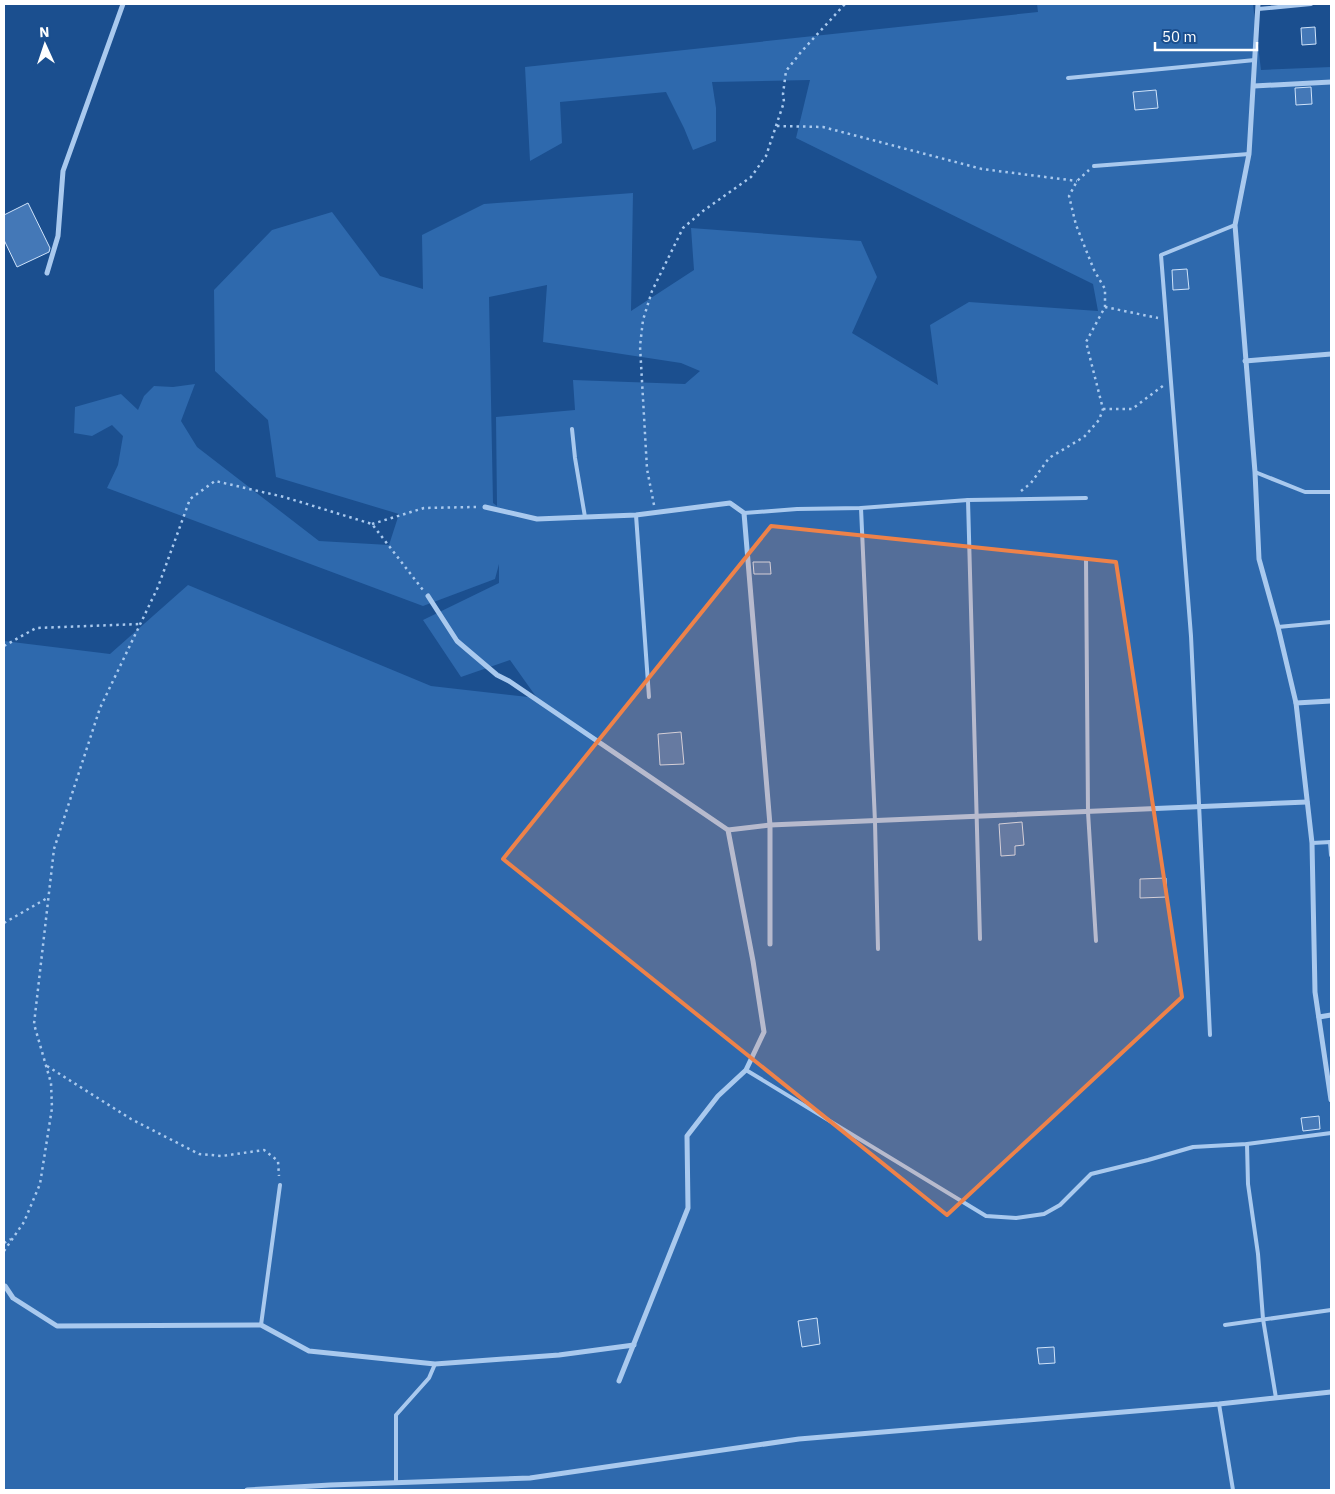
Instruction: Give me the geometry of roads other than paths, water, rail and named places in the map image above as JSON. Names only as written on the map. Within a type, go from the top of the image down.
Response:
[{"type":"street","points":[[47,273],[58,236],[63,171],[123,4]]},
{"type":"street","points":[[1258,6],[1249,154],[1235,225],[1255,472],[1259,559],[1278,626],[1296,703],[1312,843],[1315,992],[1331,1100]]},
{"type":"street","points":[[1254,86],[1331,82]]},
{"type":"street","points":[[1245,361],[1331,354]]},
{"type":"street","points":[[485,507],[536,519],[636,514],[730,503],[744,513],[770,825],[770,944]]},
{"type":"street","points":[[428,596],[457,641],[497,675],[728,830],[770,825],[1308,802]]},
{"type":"street","points":[[1296,703],[1331,701]]},
{"type":"street","points":[[619,1381],[688,1208],[687,1136],[718,1096],[746,1070],[764,1032],[753,961],[728,830]]},
{"type":"street","points":[[1319,1017],[1331,1015]]},
{"type":"street","points":[[4,1286],[13,1298],[56,1326],[261,1325],[309,1351],[436,1364],[559,1355],[634,1345]]},
{"type":"street","points":[[247,1490],[396,1482],[530,1478],[799,1440],[1219,1404],[1331,1392]]},
{"type":"lane","points":[[1258,6],[1311,4]]},
{"type":"lane","points":[[1068,78],[1255,60]]},
{"type":"lane","points":[[1094,166],[1249,154]]},
{"type":"lane","points":[[1210,1035],[1191,636],[1161,256],[1235,225]]},
{"type":"lane","points":[[572,430],[585,517]]},
{"type":"lane","points":[[1255,472],[1306,492],[1331,492]]},
{"type":"lane","points":[[744,513],[797,509],[861,508],[968,500],[1086,498]]},
{"type":"lane","points":[[968,500],[980,939]]},
{"type":"lane","points":[[861,508],[875,822],[878,950]]},
{"type":"lane","points":[[636,514],[649,697]]},
{"type":"lane","points":[[1086,559],[1088,812],[1096,941]]},
{"type":"lane","points":[[1278,626],[1331,622]]},
{"type":"lane","points":[[1312,843],[1331,842],[1331,856]]},
{"type":"lane","points":[[746,1070],[986,1216],[1016,1218],[1044,1214],[1060,1205],[1091,1174],[1193,1147],[1247,1144],[1331,1133]]},
{"type":"lane","points":[[1247,1144],[1248,1184],[1258,1254],[1263,1319],[1276,1398]]},
{"type":"lane","points":[[261,1325],[280,1185]]},
{"type":"lane","points":[[1225,1325],[1331,1310]]},
{"type":"lane","points":[[396,1482],[396,1415],[429,1378],[436,1364]]},
{"type":"lane","points":[[1219,1404],[1233,1490]]}]
